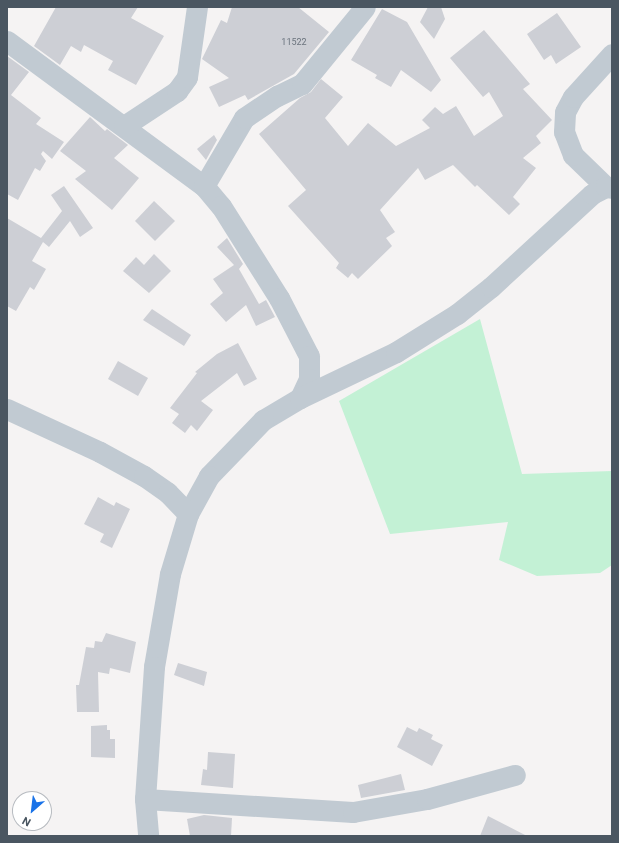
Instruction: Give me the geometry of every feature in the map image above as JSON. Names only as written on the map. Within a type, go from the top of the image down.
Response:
[{"type":"street","points":[[124,126],[177,91],[188,77],[196,7]]},
{"type":"street","points":[[204,186],[244,118],[277,96],[302,84],[365,7]]},
{"type":"street","points":[[7,41],[204,186],[221,206],[298,332],[309,356],[309,379],[300,398]]},
{"type":"street","points":[[148,836],[145,800],[159,627],[170,574],[188,514],[210,476],[263,420],[300,398],[396,352],[457,314],[491,288],[592,194],[609,187],[573,155],[564,132],[565,112],[572,97],[612,54]]},
{"type":"street","points":[[7,409],[100,452],[144,476],[168,493],[188,514]]},
{"type":"street","points":[[145,800],[353,812],[427,799],[515,775]]},
{"type":"green space","points":[[480,319],[522,474],[612,471],[612,565],[600,573],[537,576],[499,560],[508,522],[390,534],[339,401]]},
{"type":"building","points":[[56,7],[138,7],[131,18],[164,36],[136,85],[108,70],[113,61],[84,45],[81,52],[71,46],[60,65],[34,46]]},
{"type":"building","points":[[232,7],[298,7],[329,32],[294,74],[248,100],[245,95],[219,107],[209,87],[229,78],[202,59],[221,20],[227,23]]},
{"type":"building","points":[[428,7],[441,7],[445,19],[434,39],[420,22]]},
{"type":"building","points":[[382,9],[407,22],[441,80],[431,92],[401,70],[391,87],[375,78],[377,75],[351,60]]},
{"type":"building","points":[[557,13],[581,47],[556,64],[551,55],[544,60],[527,34]]},
{"type":"building","points":[[484,30],[530,84],[523,89],[552,120],[536,136],[541,143],[523,158],[536,168],[513,197],[520,204],[509,215],[477,185],[475,187],[453,165],[425,180],[418,168],[380,210],[395,232],[386,238],[392,246],[358,279],[352,273],[348,278],[336,268],[339,263],[288,206],[306,190],[259,134],[300,98],[311,92],[321,79],[343,97],[325,118],[348,146],[368,123],[396,146],[430,128],[422,120],[435,107],[443,114],[456,106],[474,136],[503,116],[489,92],[483,97],[450,58]]},
{"type":"building","points":[[7,56],[29,72],[11,95],[41,118],[36,124],[64,142],[52,159],[43,151],[41,154],[46,161],[40,171],[35,168],[18,200],[7,194]]},
{"type":"building","points":[[90,117],[105,131],[107,129],[128,145],[114,158],[139,178],[112,210],[75,179],[86,171],[60,151]]},
{"type":"building","points":[[214,135],[217,140],[206,160],[197,149]]},
{"type":"building","points":[[64,186],[93,228],[80,237],[70,221],[49,247],[43,242],[32,261],[46,269],[34,290],[30,287],[16,311],[7,306],[7,218],[41,238],[62,211],[51,195]]},
{"type":"building","points":[[154,201],[175,221],[155,241],[135,221]]},
{"type":"building","points":[[227,238],[243,264],[239,269],[259,304],[266,300],[275,317],[256,326],[246,305],[226,322],[210,304],[223,293],[213,279],[234,265],[217,247]]},
{"type":"building","points":[[154,254],[171,271],[149,293],[123,271],[136,257],[144,265]]},
{"type":"building","points":[[152,309],[191,335],[184,346],[143,320]]},
{"type":"building","points":[[238,343],[257,379],[244,386],[237,373],[201,401],[213,410],[197,431],[191,425],[185,433],[172,423],[179,414],[170,408],[197,373],[195,372],[217,354]]},
{"type":"building","points":[[118,361],[148,378],[138,396],[108,379]]},
{"type":"building","points":[[98,497],[114,506],[116,502],[130,509],[112,548],[100,542],[104,534],[84,524]]},
{"type":"building","points":[[106,633],[136,642],[130,673],[110,668],[109,674],[98,672],[99,712],[77,712],[76,685],[79,685],[86,647],[94,648],[95,641],[102,642]]},
{"type":"building","points":[[178,663],[207,672],[204,686],[174,675]]},
{"type":"building","points":[[107,725],[107,730],[110,730],[110,739],[115,739],[115,758],[91,757],[91,726]]},
{"type":"building","points":[[407,727],[417,732],[419,728],[433,735],[431,739],[443,745],[432,766],[397,747]]},
{"type":"building","points":[[208,752],[235,754],[233,788],[201,785],[203,769],[207,770]]},
{"type":"building","points":[[401,774],[405,790],[361,798],[358,785]]},
{"type":"building","points":[[204,815],[232,818],[231,836],[190,836],[187,819]]},
{"type":"building","points":[[488,816],[527,836],[480,836]]}]
